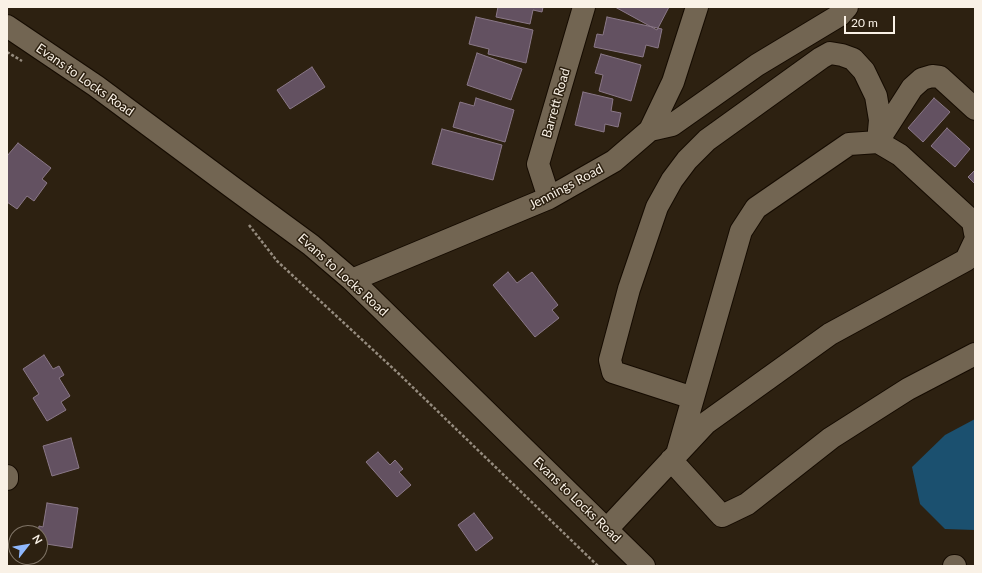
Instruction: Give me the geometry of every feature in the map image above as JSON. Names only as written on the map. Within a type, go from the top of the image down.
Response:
[{"type":"street","name":"Barrett Road","points":[[549,198],[538,164],[584,7]]},
{"type":"street","name":"Jennings Road","points":[[352,280],[549,198],[614,161],[650,130],[673,82],[697,7]]},
{"type":"street","points":[[650,130],[672,124],[757,64],[840,15],[847,7]]},
{"type":"street","name":"Evans to Locks Road","points":[[7,26],[96,86],[311,244],[352,280],[644,566]]},
{"type":"street","points":[[693,398],[613,372],[610,360],[629,289],[657,207],[672,180],[688,160],[708,140],[830,53],[842,55],[852,59],[864,71],[876,96],[880,120],[878,142]]},
{"type":"street","points":[[878,142],[912,88],[922,79],[932,76],[940,77],[975,109]]},
{"type":"street","points":[[674,457],[693,398],[741,231],[756,208],[849,144],[878,142],[900,155],[973,222],[975,233]]},
{"type":"street","points":[[607,529],[706,423],[830,334],[966,260],[975,241]]},
{"type":"street","points":[[674,457],[722,516],[747,504],[831,438],[908,389],[975,354]]},
{"type":"path","points":[[7,52],[25,62]]},
{"type":"path","points":[[248,225],[277,261],[398,373],[598,566]]},
{"type":"water","points":[[975,419],[975,530],[945,529],[920,504],[912,467],[945,435]]},
{"type":"building","points":[[498,7],[543,7],[542,12],[533,10],[530,24],[496,17]]},
{"type":"building","points":[[615,7],[669,7],[657,30]]},
{"type":"building","points":[[476,17],[533,30],[526,63],[488,54],[489,49],[469,44]]},
{"type":"building","points":[[607,17],[662,29],[658,48],[646,45],[643,57],[594,47],[597,34],[603,35]]},
{"type":"building","points":[[477,53],[522,69],[511,100],[467,85]]},
{"type":"building","points":[[601,54],[641,65],[631,101],[599,91],[603,75],[595,73]]},
{"type":"building","points":[[312,67],[325,87],[290,109],[277,90]]},
{"type":"building","points":[[583,92],[613,99],[611,111],[621,113],[618,127],[605,124],[604,132],[575,125]]},
{"type":"building","points":[[476,98],[514,110],[505,142],[453,127],[460,102],[474,106]]},
{"type":"building","points":[[934,98],[950,112],[923,142],[908,128]]},
{"type":"building","points":[[947,128],[970,149],[955,167],[931,146]]},
{"type":"building","points":[[442,129],[502,145],[493,180],[432,164]]},
{"type":"building","points":[[18,143],[51,168],[42,179],[47,183],[34,201],[27,196],[17,209],[7,202],[7,156]]},
{"type":"building","points":[[975,170],[975,184],[968,177]]},
{"type":"building","points":[[508,272],[517,283],[532,272],[558,305],[552,310],[559,318],[535,337],[493,285]]},
{"type":"building","points":[[44,355],[53,369],[59,366],[64,375],[59,378],[70,396],[61,402],[66,410],[47,421],[33,398],[39,394],[23,369]]},
{"type":"building","points":[[71,438],[79,468],[52,476],[43,446]]},
{"type":"building","points":[[378,452],[390,465],[395,460],[403,469],[399,472],[411,485],[397,497],[366,462]]},
{"type":"building","points":[[47,503],[78,508],[72,548],[48,544],[48,525],[43,525]]},
{"type":"building","points":[[474,513],[493,538],[476,551],[458,525]]}]
